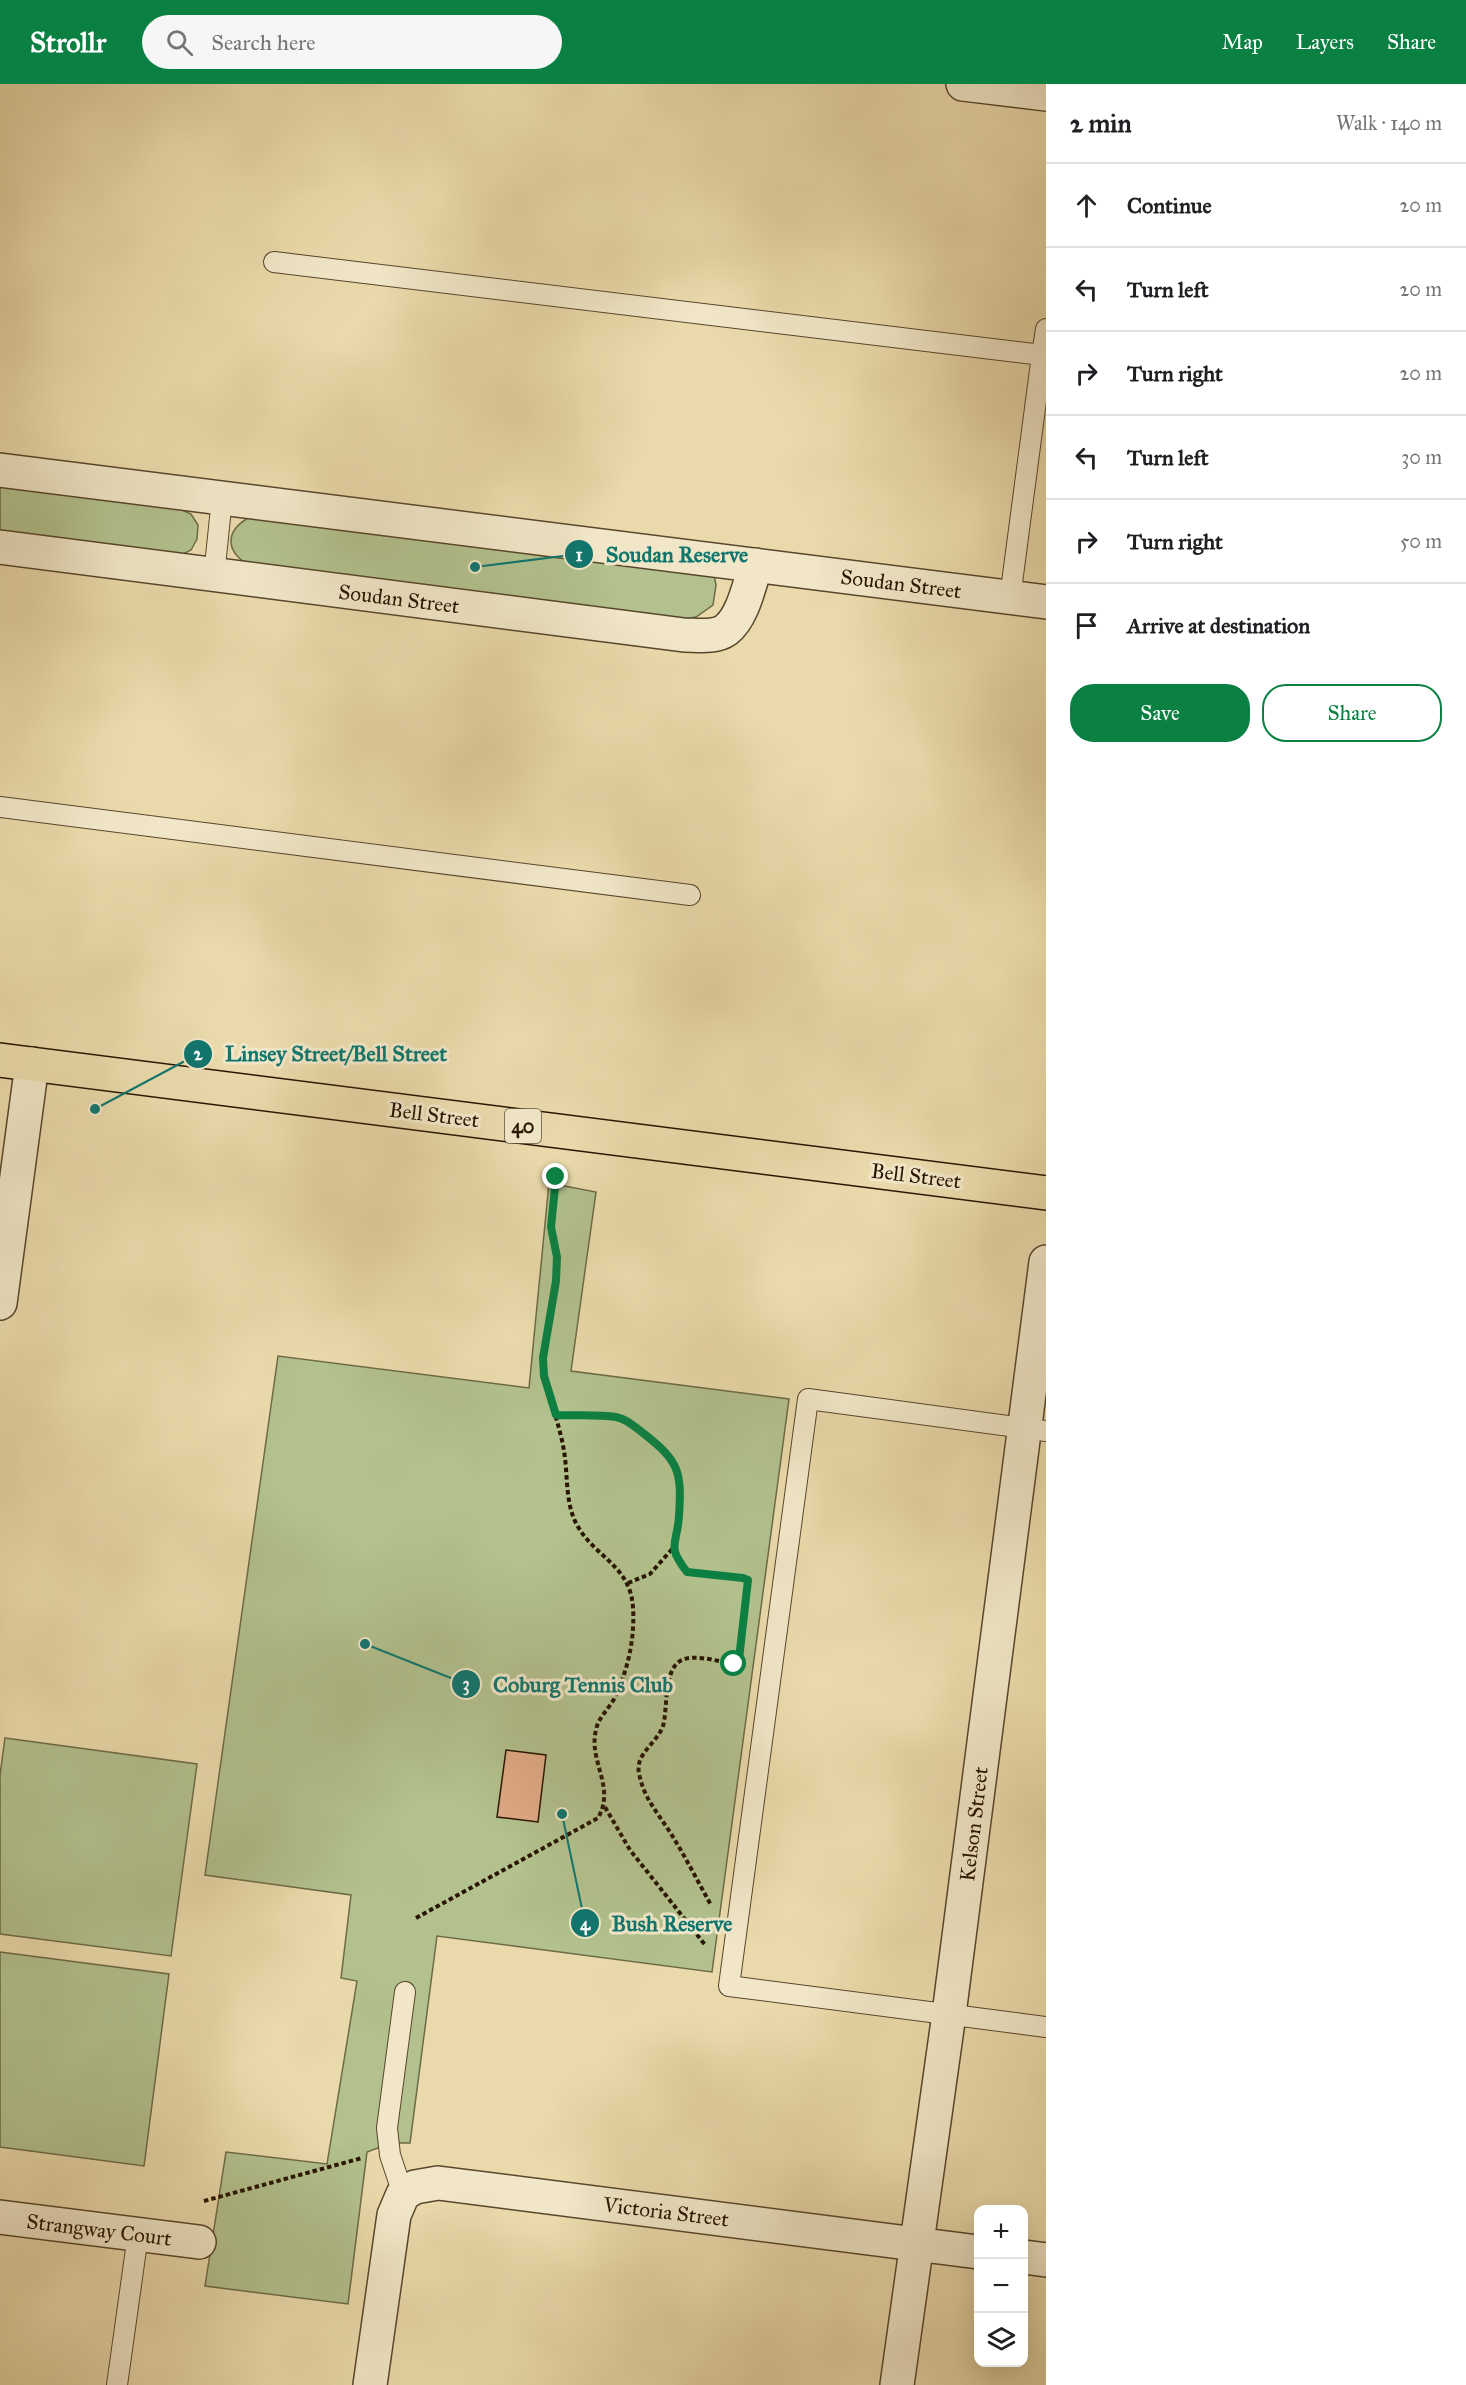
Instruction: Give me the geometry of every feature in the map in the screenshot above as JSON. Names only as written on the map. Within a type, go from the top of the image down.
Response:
[{"type":"highway","name":"Bell Street","points":[[16,1062],[1046,1193]]},
{"type":"street","points":[[963,84],[1046,94]]},
{"type":"street","name":"Soudan Street","points":[[0,470],[1046,602]]},
{"type":"street","name":"Soudan Street","points":[[0,548],[684,635],[710,636],[725,630],[737,615],[756,565]]},
{"type":"street","points":[[0,1303],[16,1062]]},
{"type":"street","name":"Kelson Street","points":[[897,2385],[1035,1430],[1046,1262]]},
{"type":"street","name":"Victoria Street","points":[[404,2194],[415,2187],[438,2183],[974,2251]]},
{"type":"street","points":[[370,2385],[394,2215],[404,2194]]},
{"type":"street","name":"Strangway Court","points":[[0,2217],[199,2242]]},
{"type":"street","points":[[1028,2258],[1046,2260]]},
{"type":"lane","points":[[274,262],[1042,355]]},
{"type":"lane","points":[[1010,598],[1046,329]]},
{"type":"lane","points":[[214,576],[222,498]]},
{"type":"lane","points":[[0,807],[690,895]]},
{"type":"lane","points":[[1035,1430],[808,1400],[729,1986],[1046,2027]]},
{"type":"lane","points":[[404,2194],[390,2155],[388,2136],[391,2088],[405,1992]]},
{"type":"lane","points":[[117,2385],[138,2235]]},
{"type":"path","points":[[563,1131],[551,1227],[557,1257],[556,1281],[543,1358],[544,1376],[564,1451],[571,1507],[576,1524],[626,1578],[631,1589],[634,1626],[625,1677],[596,1730],[595,1747],[605,1788],[605,1807],[630,1850],[730,1977]]},
{"type":"path","points":[[556,1415],[614,1417],[626,1420],[666,1451],[673,1460],[678,1473],[680,1501],[678,1528],[673,1548],[650,1574],[628,1583]]},
{"type":"path","points":[[673,1548],[675,1556],[687,1572],[748,1580],[739,1659],[734,1664],[686,1659],[672,1669],[666,1694],[663,1725],[657,1739],[639,1761],[638,1771],[650,1804],[668,1829],[735,1944]]},
{"type":"path","points":[[416,1917],[598,1818],[605,1807]]},
{"type":"path","points":[[204,2201],[365,2158],[369,2146],[388,2136]]},
{"type":"green space","points":[[0,484],[173,506],[191,514],[198,525],[197,539],[191,550],[177,557],[0,532]]},
{"type":"green space","points":[[248,518],[714,575],[716,585],[713,605],[696,617],[678,620],[247,564],[235,553],[231,541],[235,529]]},
{"type":"green space","points":[[549,1183],[596,1192],[571,1371],[789,1399],[712,1972],[437,1936],[410,2143],[391,2143],[367,2152],[348,2304],[205,2286],[226,2152],[327,2164],[357,1981],[341,1978],[351,1895],[205,1875],[278,1356],[529,1388]]},
{"type":"green space","points":[[5,1738],[197,1764],[171,1956],[0,1934],[0,1775]]},
{"type":"green space","points":[[0,1952],[169,1974],[144,2166],[0,2147]]},
{"type":"building","points":[[506,1750],[546,1755],[538,1822],[497,1817]]},
{"type":"place","name":"Soudan Reserve","points":[[475,567]]},
{"type":"place","name":"Linsey Street/Bell Street","points":[[95,1109]]},
{"type":"place","name":"Coburg Tennis Club","points":[[365,1644]]},
{"type":"place","name":"Bush Reserve","points":[[562,1814]]},
{"type":"route","points":[[556,1177],[551,1227],[557,1257],[556,1281],[543,1358],[544,1376],[556,1415],[614,1417],[626,1420],[666,1451],[673,1460],[678,1473],[680,1501],[678,1528],[673,1548],[675,1556],[687,1572],[748,1580],[739,1659],[734,1664]]}]
